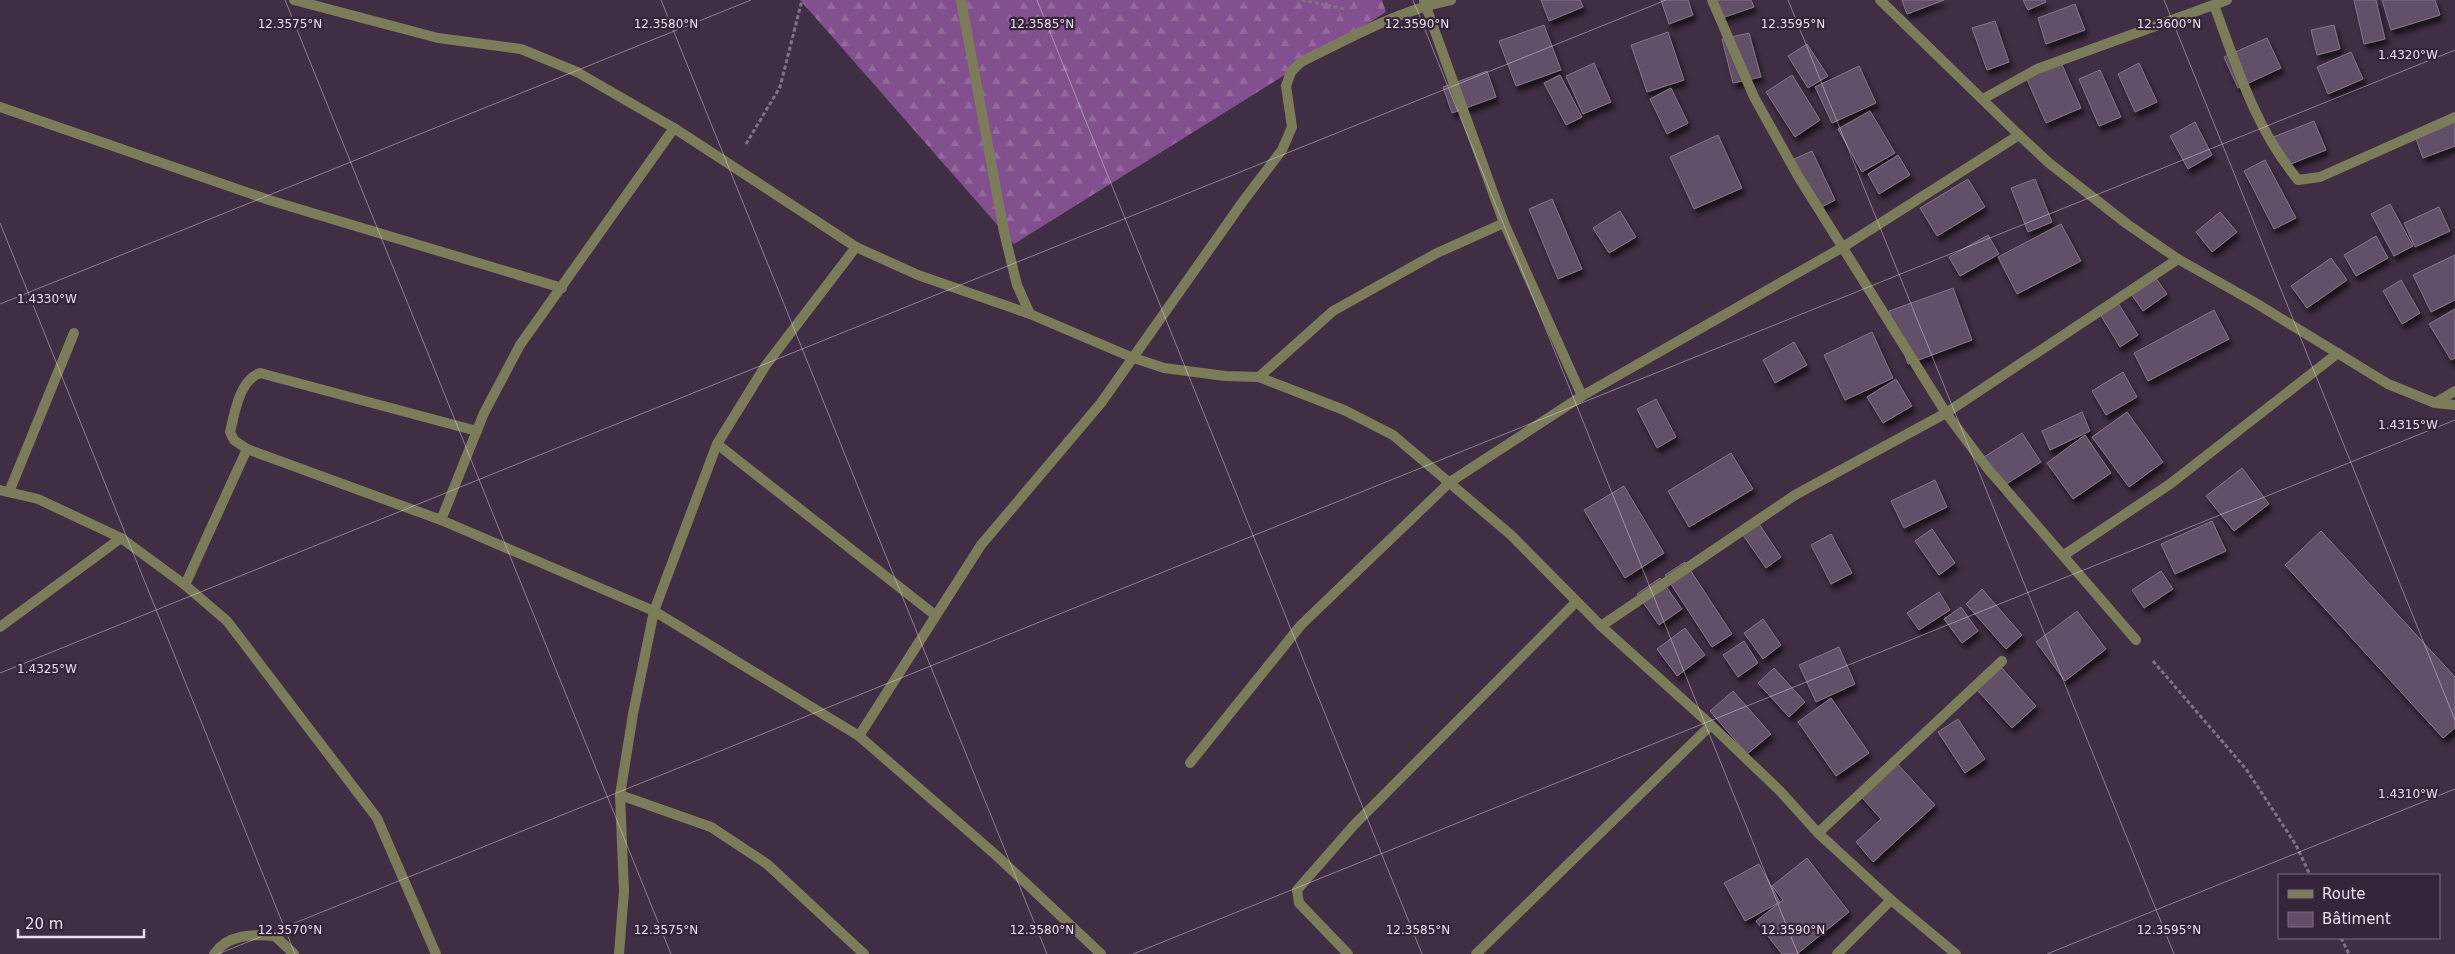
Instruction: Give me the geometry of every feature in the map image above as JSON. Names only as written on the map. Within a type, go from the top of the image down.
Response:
[{"type":"street","points":[[294,0],[438,38],[521,50],[577,72],[674,128],[856,247],[918,275],[1030,314],[1131,357],[1164,368],[1226,376],[1259,377],[1344,410],[1393,435],[1511,535],[1601,626],[1711,725],[1781,792],[1818,833],[1891,900],[1956,954]]},
{"type":"street","points":[[961,0],[1004,232],[1017,285],[1030,314]]},
{"type":"street","points":[[858,736],[981,545],[1101,403],[1131,357],[1282,150],[1292,127],[1286,86],[1291,72],[1301,62],[1310,57],[1389,18],[1425,3],[1451,0]]},
{"type":"street","points":[[1712,0],[1754,97],[1798,176],[1946,413],[1988,469],[2136,640]]},
{"type":"street","points":[[1880,0],[1915,37],[2049,163],[2128,224],[2178,259],[2254,302],[2388,384],[2435,403],[2455,405]]},
{"type":"street","points":[[1983,99],[2037,69],[2228,0]]},
{"type":"street","points":[[1425,3],[1504,223],[1582,396]]},
{"type":"street","points":[[2214,4],[2260,125],[2278,155],[2298,180],[2320,176],[2455,117]]},
{"type":"street","points":[[0,107],[269,200],[562,288]]},
{"type":"street","points":[[441,520],[484,413],[520,346],[674,128]]},
{"type":"street","points":[[1190,763],[1301,625],[1450,482],[1582,396],[1843,247],[2019,135]]},
{"type":"street","points":[[1259,377],[1333,311],[1437,253],[1504,223]]},
{"type":"street","points":[[619,954],[624,890],[620,795],[633,714],[654,611],[717,444],[766,365],[856,247]]},
{"type":"street","points":[[1601,626],[1795,495],[1946,413],[2178,259]]},
{"type":"street","points":[[74,333],[4,491],[38,499],[121,538],[185,585],[227,621],[377,818],[436,954]]},
{"type":"street","points":[[2064,555],[2170,484],[2338,354]]},
{"type":"street","points":[[477,430],[260,373],[251,376],[246,383],[230,432],[234,440],[247,449],[441,520],[654,611],[858,736],[997,856],[1101,954]]},
{"type":"street","points":[[2435,403],[2455,391]]},
{"type":"street","points":[[717,444],[935,615]]},
{"type":"street","points":[[185,585],[247,449]]},
{"type":"street","points":[[0,627],[121,538]]},
{"type":"street","points":[[1348,954],[1299,903],[1297,890],[1354,825],[1576,602]]},
{"type":"street","points":[[1818,833],[2002,661]]},
{"type":"street","points":[[1476,954],[1711,725]]},
{"type":"street","points":[[620,795],[711,827],[767,864],[864,954]]},
{"type":"street","points":[[1837,954],[1891,900]]},
{"type":"street","points":[[214,954],[220,945],[247,934],[275,936],[294,954]]},
{"type":"path","points":[[733,166],[780,88],[802,0]]},
{"type":"path","points":[[2136,640],[2246,769],[2296,845],[2310,874]]},
{"type":"path","points":[[2342,939],[2349,954]]},
{"type":"green space","points":[[800,0],[1382,0],[1386,12],[1014,244]]},
{"type":"building","points":[[1541,0],[1580,0],[1583,7],[1549,21]]},
{"type":"building","points":[[1661,0],[1688,0],[1693,15],[1669,24]]},
{"type":"building","points":[[1709,0],[1751,0],[1754,7],[1716,20]]},
{"type":"building","points":[[1902,0],[1944,0],[1907,14]]},
{"type":"building","points":[[2023,0],[2045,0],[2046,2],[2028,10]]},
{"type":"building","points":[[2354,0],[2376,0],[2385,39],[2364,44]]},
{"type":"building","points":[[2382,0],[2435,0],[2440,15],[2391,30]]},
{"type":"building","points":[[2075,4],[2085,30],[2046,44],[2038,18]]},
{"type":"building","points":[[1995,21],[2009,62],[1987,70],[1972,28]]},
{"type":"building","points":[[1544,25],[1561,70],[1516,86],[1499,41]]},
{"type":"building","points":[[2334,25],[2340,49],[2317,55],[2311,30]]},
{"type":"building","points":[[1668,32],[1684,80],[1647,92],[1631,45]]},
{"type":"building","points":[[1749,33],[1761,77],[1733,83],[1722,39]]},
{"type":"building","points":[[2267,38],[2281,68],[2238,88],[2224,57]]},
{"type":"building","points":[[1807,44],[1828,76],[1808,88],[1788,56]]},
{"type":"building","points":[[2351,52],[2363,79],[2328,94],[2317,67]]},
{"type":"building","points":[[2060,60],[2081,108],[2046,123],[2025,75]]},
{"type":"building","points":[[1594,63],[1611,102],[1583,114],[1566,76]]},
{"type":"building","points":[[2139,63],[2157,102],[2135,112],[2118,74]]},
{"type":"building","points":[[1859,66],[1876,103],[1832,123],[1815,87]]},
{"type":"building","points":[[2100,70],[2121,117],[2099,126],[2079,79]]},
{"type":"building","points":[[1487,71],[1496,97],[1452,113],[1443,87]]},
{"type":"building","points":[[1560,75],[1582,117],[1566,125],[1544,83]]},
{"type":"building","points":[[1792,75],[1820,120],[1795,137],[1766,92]]},
{"type":"building","points":[[1671,88],[1688,123],[1667,134],[1650,99]]},
{"type":"building","points":[[1870,111],[1895,153],[1862,172],[1838,129]]},
{"type":"building","points":[[2455,118],[2455,146],[2423,158],[2414,133]]},
{"type":"building","points":[[2314,121],[2326,150],[2283,167],[2271,138]]},
{"type":"building","points":[[2195,122],[2212,155],[2188,169],[2170,136]]},
{"type":"building","points":[[1718,135],[1742,188],[1694,209],[1670,157]]},
{"type":"building","points":[[1812,151],[1835,200],[1816,210],[1792,160]]},
{"type":"building","points":[[1898,155],[1910,175],[1879,194],[1868,174]]},
{"type":"building","points":[[2265,160],[2296,218],[2274,229],[2244,171]]},
{"type":"building","points":[[1968,179],[1985,207],[1937,236],[1920,208]]},
{"type":"building","points":[[2035,179],[2052,222],[2028,232],[2011,188]]},
{"type":"building","points":[[1552,199],[1582,269],[1558,279],[1529,209]]},
{"type":"building","points":[[2390,204],[2413,246],[2394,256],[2371,214]]},
{"type":"building","points":[[2439,207],[2450,231],[2415,247],[2404,223]]},
{"type":"building","points":[[1620,211],[1636,237],[1609,253],[1593,228]]},
{"type":"building","points":[[2220,212],[2237,232],[2212,252],[2196,232]]},
{"type":"building","points":[[2061,224],[2081,261],[2017,294],[1998,257]]},
{"type":"building","points":[[1988,235],[1999,254],[1960,276],[1949,257]]},
{"type":"building","points":[[2376,236],[2388,258],[2356,276],[2344,255]]},
{"type":"building","points":[[2455,255],[2455,300],[2431,312],[2413,275]]},
{"type":"building","points":[[2331,258],[2347,280],[2307,308],[2291,286]]},
{"type":"building","points":[[2153,274],[2167,294],[2143,311],[2129,291]]},
{"type":"building","points":[[2401,280],[2420,313],[2402,324],[2383,291]]},
{"type":"building","points":[[1953,288],[1972,340],[1908,364],[1889,311]]},
{"type":"building","points":[[2118,303],[2138,335],[2120,347],[2100,314]]},
{"type":"building","points":[[2455,309],[2455,358],[2451,360],[2429,324]]},
{"type":"building","points":[[2214,310],[2229,339],[2148,381],[2134,353]]},
{"type":"building","points":[[1872,332],[1893,378],[1845,400],[1824,355]]},
{"type":"building","points":[[1794,342],[1807,365],[1775,383],[1763,360]]},
{"type":"building","points":[[2123,372],[2137,397],[2106,415],[2092,391]]},
{"type":"building","points":[[1896,379],[1912,406],[1883,423],[1867,397]]},
{"type":"building","points":[[1656,399],[1676,437],[1657,448],[1637,409]]},
{"type":"building","points":[[2082,412],[2090,431],[2050,450],[2042,431]]},
{"type":"building","points":[[2127,412],[2163,462],[2129,487],[2092,437]]},
{"type":"building","points":[[2022,433],[2041,462],[2000,488],[1981,459]]},
{"type":"building","points":[[2085,435],[2111,473],[2073,499],[2047,463]]},
{"type":"building","points":[[1731,453],[1753,489],[1689,527],[1668,491]]},
{"type":"building","points":[[2242,468],[2269,504],[2234,531],[2206,496]]},
{"type":"building","points":[[1935,480],[1947,507],[1904,528],[1891,501]]},
{"type":"building","points":[[1624,486],[1664,553],[1625,578],[1584,510]]},
{"type":"building","points":[[2212,521],[2226,551],[2175,574],[2161,544]]},
{"type":"building","points":[[1759,524],[1781,557],[1766,568],[1743,535]]},
{"type":"building","points":[[1932,529],[1955,563],[1939,575],[1915,541]]},
{"type":"building","points":[[2321,531],[2455,677],[2455,728],[2443,738],[2285,565]]},
{"type":"building","points":[[1831,534],[1852,573],[1831,584],[1811,545]]},
{"type":"building","points":[[1685,562],[1732,634],[1712,647],[1665,575]]},
{"type":"building","points":[[2161,571],[2173,589],[2144,608],[2132,590]]},
{"type":"building","points":[[1660,578],[1682,609],[1659,625],[1637,594]]},
{"type":"building","points":[[1982,589],[2022,635],[2006,649],[1966,604]]},
{"type":"building","points":[[1939,592],[1950,610],[1919,630],[1907,613]]},
{"type":"building","points":[[1961,607],[1978,631],[1962,643],[1944,619]]},
{"type":"building","points":[[2077,611],[2106,649],[2065,681],[2036,642]]},
{"type":"building","points":[[1763,619],[1781,645],[1763,659],[1744,633]]},
{"type":"building","points":[[1685,628],[1705,655],[1677,676],[1657,649]]},
{"type":"building","points":[[1744,641],[1758,663],[1738,677],[1723,655]]},
{"type":"building","points":[[1839,647],[1855,684],[1816,702],[1799,665]]},
{"type":"building","points":[[2001,667],[2036,706],[2012,728],[1976,689]]},
{"type":"building","points":[[1774,668],[1805,702],[1789,717],[1758,683]]},
{"type":"building","points":[[1733,691],[1771,734],[1747,754],[1710,711]]},
{"type":"building","points":[[1831,698],[1869,753],[1836,776],[1798,722]]},
{"type":"building","points":[[1958,719],[1985,759],[1965,773],[1938,732]]},
{"type":"building","points":[[1893,759],[1935,805],[1873,862],[1856,842],[1881,819],[1857,792]]},
{"type":"building","points":[[1807,858],[1849,912],[1797,954],[1782,954],[1756,921],[1783,900],[1772,886]]},
{"type":"building","points":[[1759,864],[1780,902],[1745,921],[1724,883]]}]
